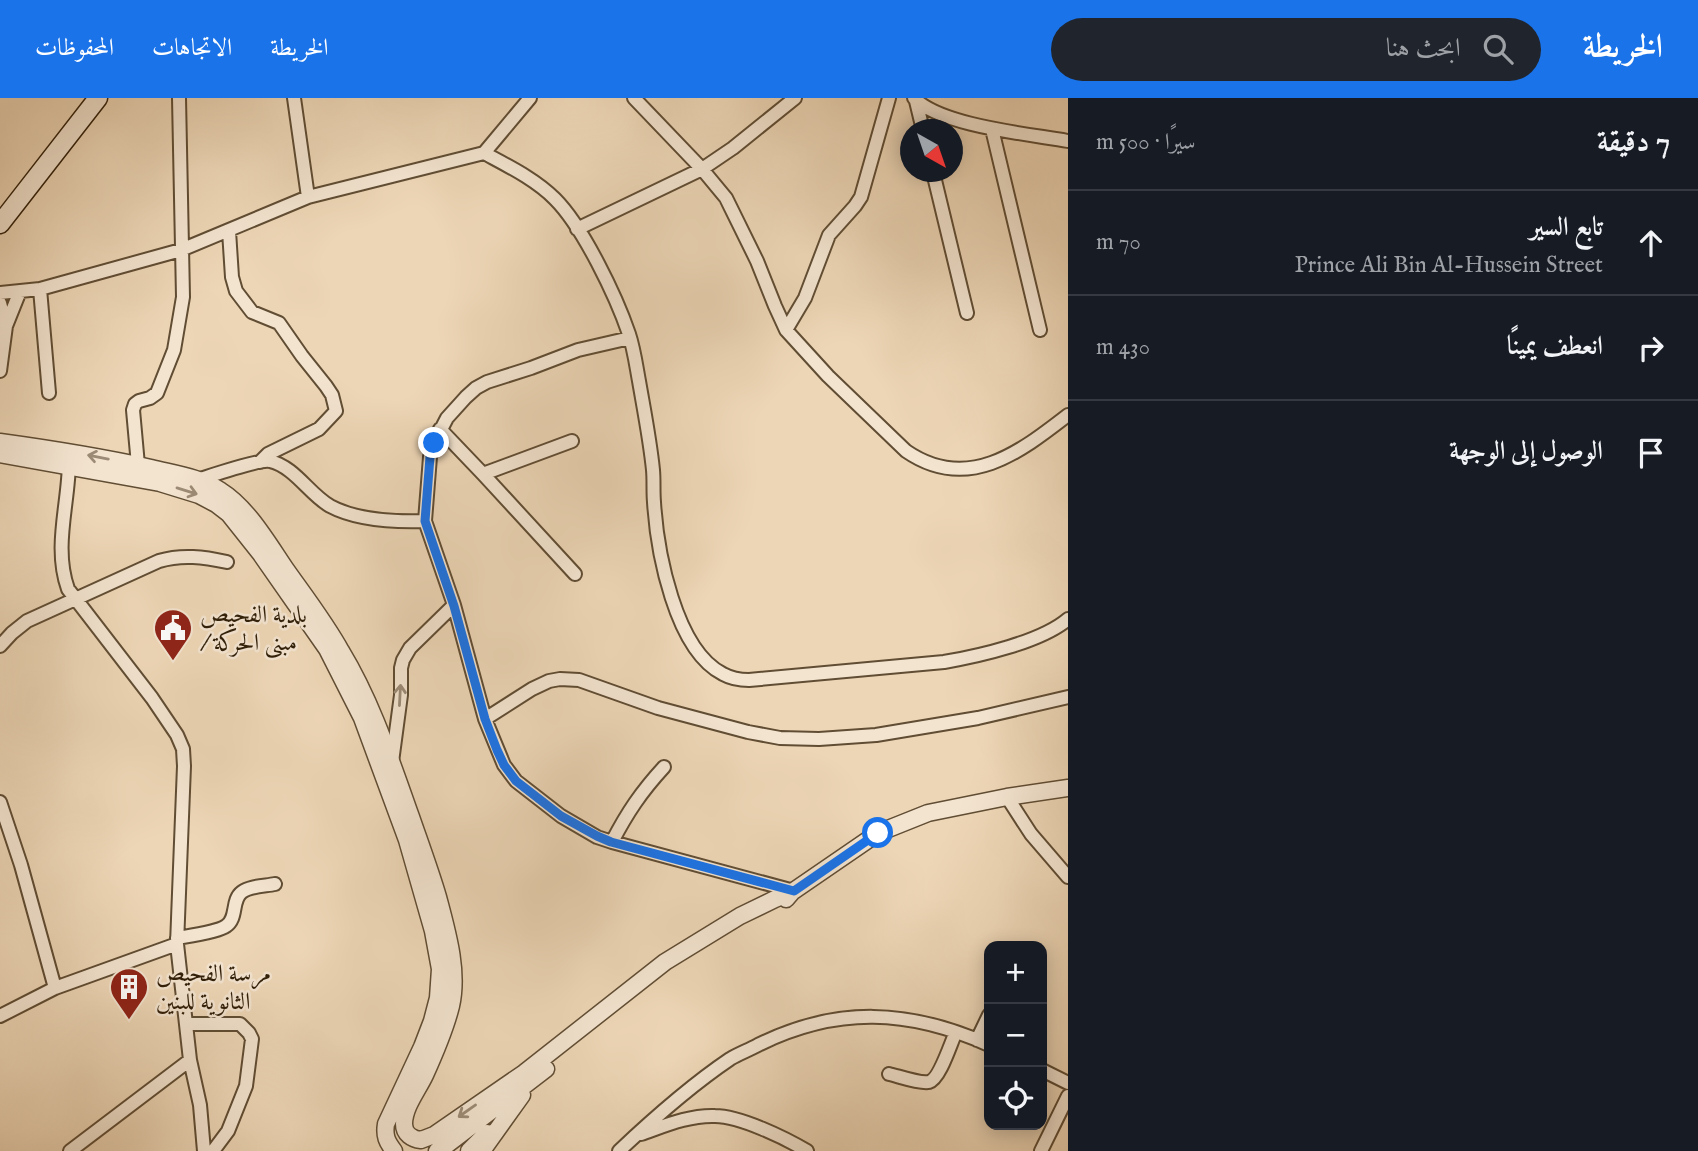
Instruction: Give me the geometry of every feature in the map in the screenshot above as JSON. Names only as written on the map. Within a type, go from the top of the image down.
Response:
[{"type":"main road","points":[[0,205],[87,98]]},
{"type":"main road","points":[[0,224],[98,98]]},
{"type":"street","points":[[138,465],[133,410],[139,401],[157,393],[174,350],[183,298],[180,98]]},
{"type":"street","points":[[294,98],[308,197]]},
{"type":"street","points":[[0,293],[40,289],[181,250],[308,197],[484,153],[530,98]]},
{"type":"street","points":[[634,98],[726,198],[757,261],[786,330],[828,376],[906,451],[937,466],[970,469],[1000,460],[1068,415]]},
{"type":"street","points":[[577,229],[702,169],[733,148],[795,98]]},
{"type":"street","points":[[786,330],[805,298],[829,235],[861,197],[888,98]]},
{"type":"street","points":[[915,100],[939,114],[992,129],[1068,141]]},
{"type":"street","points":[[915,100],[920,119]]},
{"type":"street","points":[[992,129],[1040,330]]},
{"type":"street","points":[[484,153],[529,178],[555,199],[577,229],[625,321],[648,432],[654,503],[668,586],[695,647],[715,670],[736,679],[749,680],[944,662],[964,659],[1034,638],[1068,619]]},
{"type":"street","points":[[935,182],[967,313]]},
{"type":"street","points":[[229,231],[232,277],[236,291],[252,312],[279,323],[326,386],[336,411],[319,429],[268,454],[260,462]]},
{"type":"street","points":[[40,289],[49,393]]},
{"type":"street","points":[[0,371],[6,326],[20,291]]},
{"type":"street","points":[[0,303],[6,326]]},
{"type":"street","points":[[630,338],[578,350],[476,388],[456,407],[440,429],[430,457],[425,521],[454,606],[485,719],[504,765],[516,781],[561,816],[611,842],[793,892]]},
{"type":"street","points":[[440,429],[575,574]]},
{"type":"street","points":[[484,474],[572,441]]},
{"type":"street","points":[[0,442],[199,495],[229,514],[279,579],[327,649],[362,718],[437,893],[447,933],[453,980],[451,1005],[439,1044],[406,1111],[406,1132],[421,1140],[434,1135],[526,1078]]},
{"type":"street","points":[[0,454],[138,465],[197,480],[223,492],[238,505],[276,555],[342,651],[391,762],[440,969],[438,998],[432,1021],[386,1124],[387,1140],[394,1151]]},
{"type":"street","points":[[69,459],[61,544],[68,589],[152,698],[183,749],[177,941],[190,1060],[200,1105],[204,1151]]},
{"type":"street","points":[[197,480],[269,461],[288,470],[329,505],[344,511],[394,522],[425,521]]},
{"type":"street","points":[[0,646],[27,621],[172,557],[187,556],[227,562]]},
{"type":"street","points":[[391,762],[401,695],[403,660],[410,648],[454,606]]},
{"type":"street","points":[[485,719],[532,689],[561,678],[579,680],[658,708],[780,738],[818,739],[876,735],[978,719],[1068,697]]},
{"type":"street","points":[[611,842],[642,792],[664,767]]},
{"type":"street","points":[[437,1151],[526,1078],[670,971],[779,905],[793,892],[878,833],[928,813],[1068,788]]},
{"type":"street","points":[[1007,797],[1031,834],[1068,877]]},
{"type":"street","points":[[0,802],[21,865],[55,988]]},
{"type":"street","points":[[0,1016],[55,988],[177,941],[224,928],[233,919],[237,897],[242,892],[275,884]]},
{"type":"street","points":[[619,1151],[685,1092],[732,1058],[782,1033],[831,1019],[892,1017],[956,1032],[983,1042]]},
{"type":"street","points":[[186,1024],[240,1024],[252,1039],[246,1086],[228,1131],[213,1151]]},
{"type":"street","points":[[889,1074],[921,1082],[933,1080],[956,1032]]},
{"type":"street","points":[[70,1151],[190,1060]]},
{"type":"street","points":[[1047,1072],[1068,1083]]},
{"type":"street","points":[[482,1151],[516,1104],[526,1078]]},
{"type":"street","points":[[1041,1151],[1068,1096]]},
{"type":"street","points":[[634,1137],[692,1118],[714,1115],[726,1116],[754,1126],[807,1151]]},
{"type":"street","points":[[469,1151],[500,1123]]},
{"type":"place","name":"بلدية الفحيص / مبنى الحركة","points":[[173,662]]},
{"type":"place","name":"مرسة الفحيص الثانوية للبنين","points":[[129,1021]]},
{"type":"route","points":[[434,443],[430,457],[425,521],[454,606],[485,719],[504,765],[516,781],[561,816],[611,842],[794,891],[878,833]]}]
